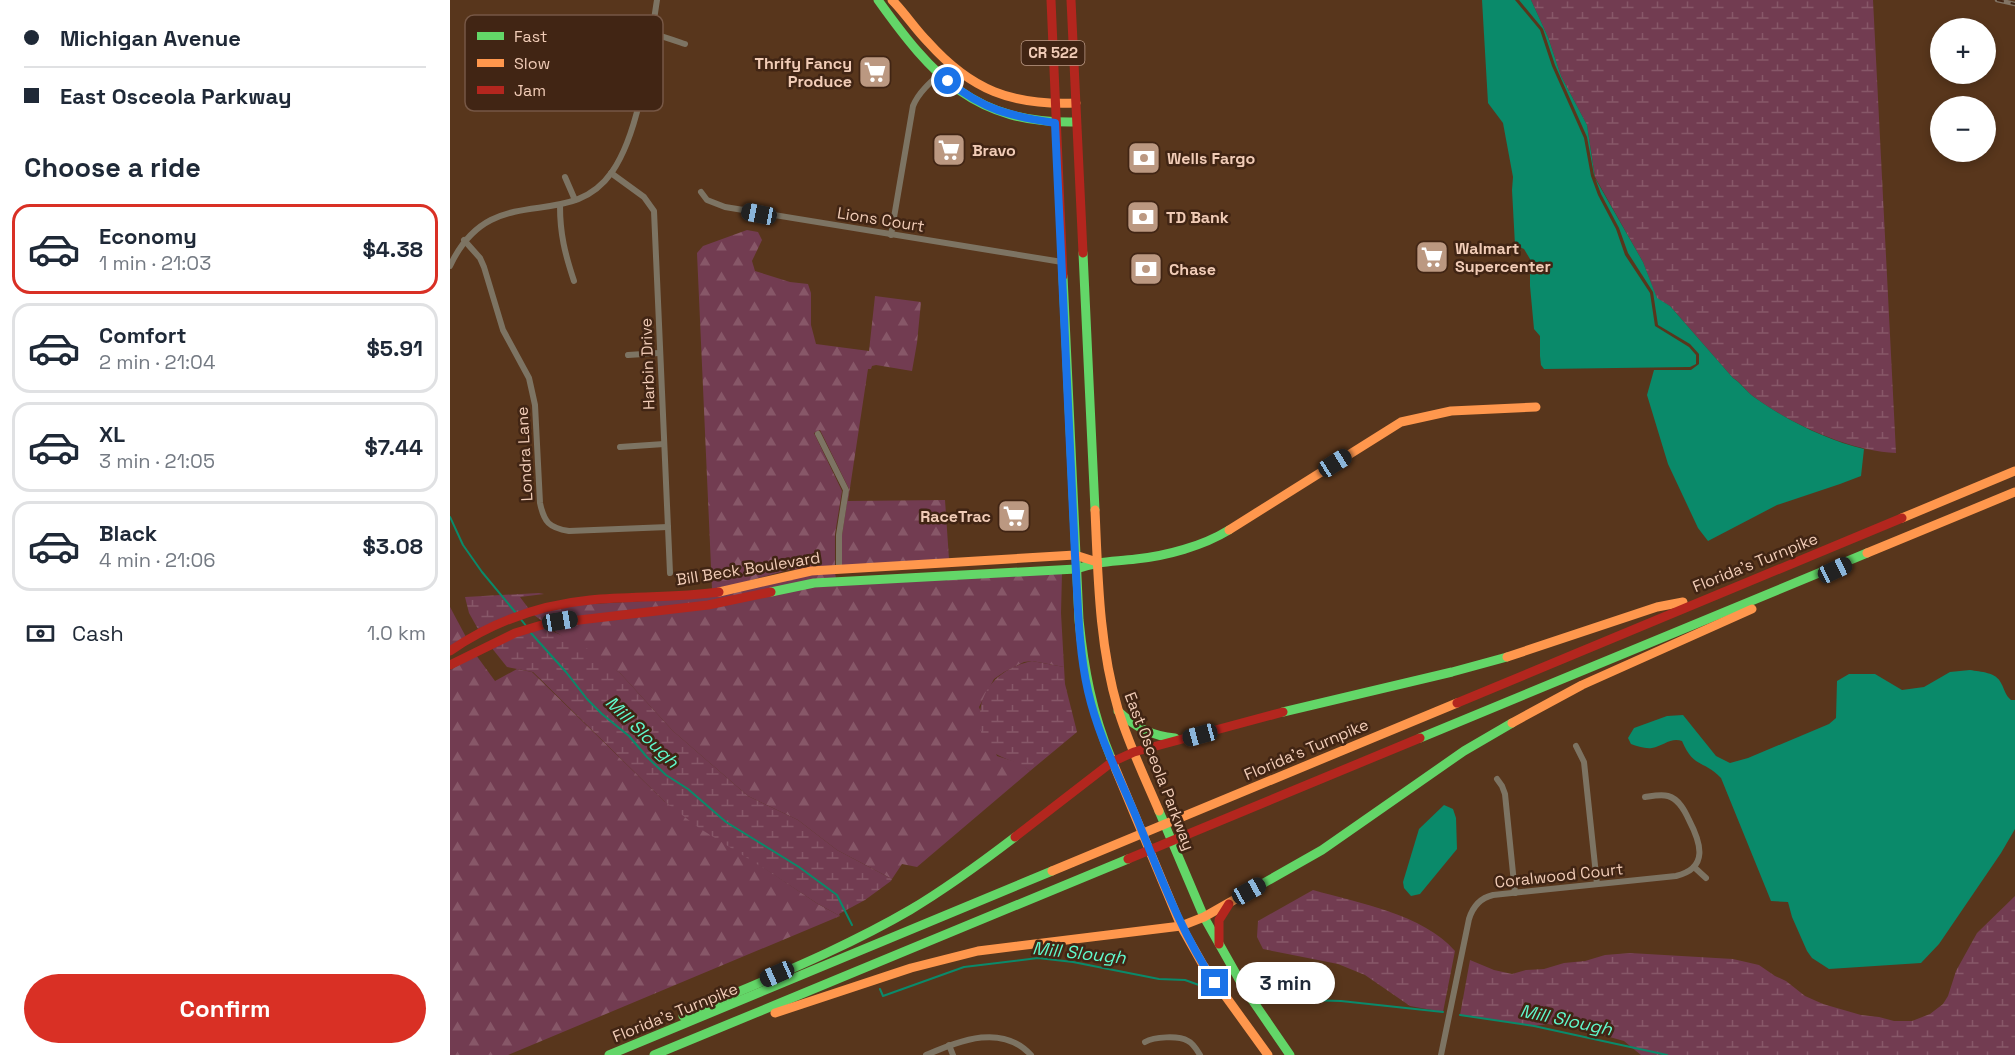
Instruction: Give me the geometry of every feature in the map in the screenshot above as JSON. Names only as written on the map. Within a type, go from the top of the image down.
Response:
[{"type":"main road","points":[[878,0],[940,74],[970,99],[1012,115],[1055,123],[1076,122]]},
{"type":"main road","name":"CR 522","points":[[1051,0],[1075,555],[1084,669],[1095,716],[1112,762],[1181,926],[1203,965],[1268,1055]]},
{"type":"main road","name":"East Osceola Parkway","points":[[1071,0],[1096,562],[1108,670],[1118,711],[1180,864],[1204,916],[1263,1018],[1290,1055]]},
{"type":"main road","points":[[894,1],[934,48],[962,75],[1002,94],[1029,101],[1054,105],[1076,103]]},
{"type":"main road","name":"Bill Beck Boulevard","points":[[450,665],[500,639],[545,624],[576,619],[708,605],[739,600],[785,588],[840,581],[1076,569],[1096,562],[1160,555],[1212,539],[1384,432],[1410,419],[1441,412],[1536,407]]},
{"type":"main road","name":"Florida's Turnpike","points":[[609,1055],[2015,471]]},
{"type":"main road","name":"Florida's Turnpike","points":[[654,1055],[2015,492]]},
{"type":"main road","points":[[714,1031],[923,965],[978,951],[1181,926],[1204,916],[1322,850],[1464,751],[1537,708],[1582,685],[1712,628],[1897,541]]},
{"type":"main road","name":"Bill Beck Boulevard","points":[[450,651],[489,627],[535,611],[573,602],[716,592],[789,573],[839,569],[1075,555],[1096,562]]},
{"type":"main road","points":[[839,569],[840,581]]},
{"type":"main road","points":[[598,1055],[839,946],[911,909],[982,863],[1112,762],[1134,752],[1316,703],[1452,672],[1504,658],[1657,607],[1708,598]]},
{"type":"main road","points":[[1118,711],[1130,723],[1146,733],[1162,738],[1185,739]]},
{"type":"main road","points":[[1219,944],[1219,920],[1231,901]]},
{"type":"street","points":[[655,15],[657,0]]},
{"type":"street","points":[[884,9],[894,1]]},
{"type":"street","points":[[663,37],[685,44]]},
{"type":"street","points":[[891,234],[913,106],[919,96],[951,64]]},
{"type":"street","points":[[450,266],[464,240],[494,217],[525,209],[560,206],[575,200],[600,184],[611,173],[625,145],[636,111]]},
{"type":"street","name":"Harbin Drive","points":[[611,173],[644,197],[654,211],[670,573]]},
{"type":"street","points":[[565,177],[575,200]]},
{"type":"street","name":"Lions Court","points":[[701,192],[707,200],[725,207],[1062,262]]},
{"type":"street","points":[[560,206],[561,238],[574,281]]},
{"type":"street","name":"Londra Lane","points":[[464,240],[480,258],[503,330],[533,390],[536,405],[540,503],[543,516],[550,525],[569,531],[668,527]]},
{"type":"street","points":[[628,355],[659,353]]},
{"type":"street","points":[[818,434],[846,490],[839,534],[839,569]]},
{"type":"street","points":[[620,447],[664,444]]},
{"type":"street","points":[[1576,746],[1584,762],[1597,884]]},
{"type":"street","points":[[1497,779],[1505,794],[1515,893]]},
{"type":"street","points":[[1645,797],[1668,796],[1678,802],[1696,833],[1700,846],[1694,867],[1706,878]]},
{"type":"street","name":"Coralwood Court","points":[[1441,1055],[1471,913],[1475,905],[1485,897],[1676,876],[1694,867]]},
{"type":"street","points":[[926,1055],[971,1038],[991,1036],[1013,1042],[1031,1055]]},
{"type":"street","points":[[1145,1042],[1159,1037],[1184,1039],[1190,1042],[1200,1055]]},
{"type":"street","points":[[949,1045],[952,1055]]},
{"type":"green space","points":[[1531,0],[1873,0],[1896,453],[1841,442],[1803,426],[1769,407],[1733,378],[1670,306],[1657,299],[1643,262],[1595,177],[1587,125],[1561,76],[1548,37]]},
{"type":"green space","points":[[747,230],[758,232],[762,240],[752,261],[755,271],[790,282],[808,284],[811,293],[811,325],[816,344],[869,351],[875,296],[921,302],[912,371],[876,365],[868,369],[848,501],[945,500],[949,559],[842,566],[842,535],[849,489],[820,430],[814,433],[842,491],[835,534],[835,566],[788,570],[712,589],[697,253],[703,246]]},
{"type":"green space","points":[[835,573],[836,578],[707,602],[542,621],[534,615],[574,605],[679,599],[789,577]]},
{"type":"green space","points":[[1062,573],[1061,613],[1064,667],[1032,661],[1024,662],[994,679],[979,707],[997,756],[1020,763],[1030,771],[917,867],[902,864],[892,879],[837,850],[798,820],[748,796],[673,731],[620,673],[548,627],[709,608],[814,587]]},
{"type":"green space","points":[[544,594],[520,597],[529,609],[478,629],[469,613],[465,597]]},
{"type":"green space","points":[[450,607],[466,637],[450,647]]},
{"type":"green space","points":[[548,627],[581,644],[620,673],[673,731],[748,796],[798,820],[837,850],[892,879],[891,881],[865,900],[839,914],[840,916],[699,828],[664,801],[533,672],[507,667],[491,647],[516,636]]},
{"type":"green space","points":[[476,655],[495,681],[517,669],[532,672],[664,801],[818,904],[840,916],[508,1055],[450,1055],[450,670]]},
{"type":"green space","points":[[1032,661],[1064,667],[1065,684],[1077,732],[1030,771],[1001,757],[986,745],[983,740],[980,710],[987,690],[993,682],[1010,669]]},
{"type":"green space","points":[[1313,890],[1369,905],[1408,919],[1442,938],[1455,951],[1443,1012],[1410,1006],[1365,975],[1338,964],[1263,949],[1257,937],[1258,921]]},
{"type":"green space","name":"Mill Slough","points":[[2015,896],[2015,1055],[1641,1055],[1624,1041],[1588,1031],[1548,1024],[1534,1026],[1460,1015],[1470,960],[1494,970],[1512,974],[1585,961],[1605,955],[1630,953],[1733,959],[1759,965],[1786,981],[1805,996],[1823,1004],[1861,1015],[1894,1021],[1912,1021],[1930,1014],[1943,1004],[1956,971],[1977,933]]},
{"type":"shaded area","points":[[1482,0],[1515,0],[1540,30],[1552,66],[1584,138],[1591,176],[1598,195],[1616,229],[1625,255],[1650,293],[1655,326],[1689,347],[1696,355],[1696,364],[1690,367],[1544,369],[1541,365],[1540,336],[1534,329],[1530,259],[1524,249],[1515,245],[1513,177],[1503,123],[1488,103]]},
{"type":"shaded area","points":[[1519,0],[1531,0],[1548,37],[1561,76],[1587,125],[1595,178],[1587,137],[1555,65],[1543,29]]},
{"type":"shaded area","points":[[1595,179],[1643,262],[1657,298],[1670,306],[1733,378],[1754,397],[1807,428],[1836,441],[1864,449],[1861,476],[1777,505],[1708,541],[1698,528],[1668,464],[1647,395],[1654,370],[1691,370],[1699,364],[1699,354],[1690,344],[1658,325],[1653,292],[1628,253],[1619,228]]},
{"type":"shaded area","points":[[1970,670],[1988,673],[1999,679],[2009,698],[2015,700],[2015,829],[1939,944],[1921,963],[1829,969],[1812,958],[1792,917],[1788,902],[1771,901],[1721,778],[1690,756],[1682,741],[1674,740],[1647,748],[1631,744],[1628,738],[1634,728],[1667,716],[1683,715],[1716,756],[1730,763],[1748,758],[1829,724],[1836,718],[1837,681],[1849,674],[1875,674],[1902,690],[1924,687],[1950,672]]},
{"type":"shaded area","points":[[1444,805],[1453,809],[1456,818],[1457,849],[1420,894],[1411,896],[1404,888],[1403,882],[1419,829]]},
{"type":"waterway","name":"Mill Slough","points":[[450,517],[463,545],[516,613]]},
{"type":"waterway","name":"Mill Slough","points":[[519,617],[527,627]]},
{"type":"waterway","name":"Mill Slough","points":[[530,632],[587,699],[629,736],[666,775],[688,789],[726,822],[799,867],[837,895],[852,925]]},
{"type":"waterway","name":"Mill Slough","points":[[880,989],[883,996],[964,967],[1038,958],[1073,962],[1159,979],[1185,980],[1210,989]]},
{"type":"waterway","name":"Mill Slough","points":[[1267,999],[1341,1001],[1443,1012]]},
{"type":"waterway","name":"Mill Slough","points":[[1460,1015],[1534,1026],[1667,1055]]},
{"type":"railway","points":[[1997,0],[2015,4]]},
{"type":"traffic: fast","points":[[878,0],[918,52],[960,91],[983,105],[1010,115],[1076,122]]},
{"type":"traffic: fast","points":[[1083,253],[1095,510]]},
{"type":"traffic: fast","points":[[1063,276],[1079,620],[1090,690],[1111,758]]},
{"type":"traffic: fast","points":[[771,592],[814,583],[1076,569],[1099,563],[1172,553],[1208,541],[1229,530]]},
{"type":"traffic: fast","points":[[1420,738],[1867,553]]},
{"type":"traffic: fast","points":[[1283,712],[1507,657]]},
{"type":"traffic: fast","points":[[1118,711],[1144,730],[1175,738]]},
{"type":"traffic: fast","points":[[1248,892],[1322,850],[1464,751],[1512,723]]},
{"type":"traffic: fast","points":[[1159,811],[1204,917],[1244,988],[1290,1055]]},
{"type":"traffic: fast","points":[[683,1016],[827,953],[883,925],[937,893],[1015,837]]},
{"type":"traffic: fast","points":[[654,1055],[1128,859]]},
{"type":"traffic: fast","points":[[609,1055],[1052,871]]},
{"type":"traffic: slow","points":[[892,0],[944,59],[977,83],[1012,98],[1076,103]]},
{"type":"traffic: slow","points":[[1229,530],[1401,422],[1451,411],[1536,407]]},
{"type":"traffic: slow","points":[[1902,518],[2015,471]]},
{"type":"traffic: slow","points":[[1867,553],[2015,492]]},
{"type":"traffic: slow","points":[[1095,510],[1100,611],[1112,685],[1127,735],[1159,811]]},
{"type":"traffic: slow","points":[[719,592],[811,571],[1075,555],[1097,562]]},
{"type":"traffic: slow","points":[[1507,657],[1657,607],[1683,602]]},
{"type":"traffic: slow","points":[[1512,723],[1582,685],[1752,609]]},
{"type":"traffic: slow","points":[[1052,871],[1457,703]]},
{"type":"traffic: slow","points":[[1111,758],[1181,926],[1203,965],[1268,1055]]},
{"type":"traffic: slow","points":[[775,1013],[911,968],[978,951],[1181,926],[1204,917],[1248,892]]},
{"type":"traffic: jam","points":[[1051,0],[1063,276]]},
{"type":"traffic: jam","points":[[1071,0],[1083,253]]},
{"type":"traffic: jam","points":[[1457,703],[1902,518]]},
{"type":"traffic: jam","points":[[450,651],[517,616],[571,602],[719,592]]},
{"type":"traffic: jam","points":[[450,665],[515,633],[545,624],[708,605],[771,592]]},
{"type":"traffic: jam","points":[[1015,837],[1112,762],[1134,752],[1283,712]]},
{"type":"traffic: jam","points":[[1128,859],[1420,738]]},
{"type":"traffic: jam","points":[[1219,944],[1219,920],[1229,904]]},
{"type":"place","name":"Thrify Fancy Produce","points":[[875,72]]},
{"type":"place","name":"Bravo","points":[[949,150]]},
{"type":"place","name":"Wells Fargo","points":[[1144,158]]},
{"type":"place","name":"TD Bank","points":[[1143,217]]},
{"type":"place","name":"Walmart Supercenter","points":[[1432,257]]},
{"type":"place","name":"Chase","points":[[1146,269]]},
{"type":"place","name":"RaceTrac","points":[[1014,516]]},
{"type":"route","points":[[948,81],[970,99],[991,108],[1033,120],[1055,123],[1075,555],[1081,644],[1088,691],[1106,748],[1181,926],[1215,983]]}]
